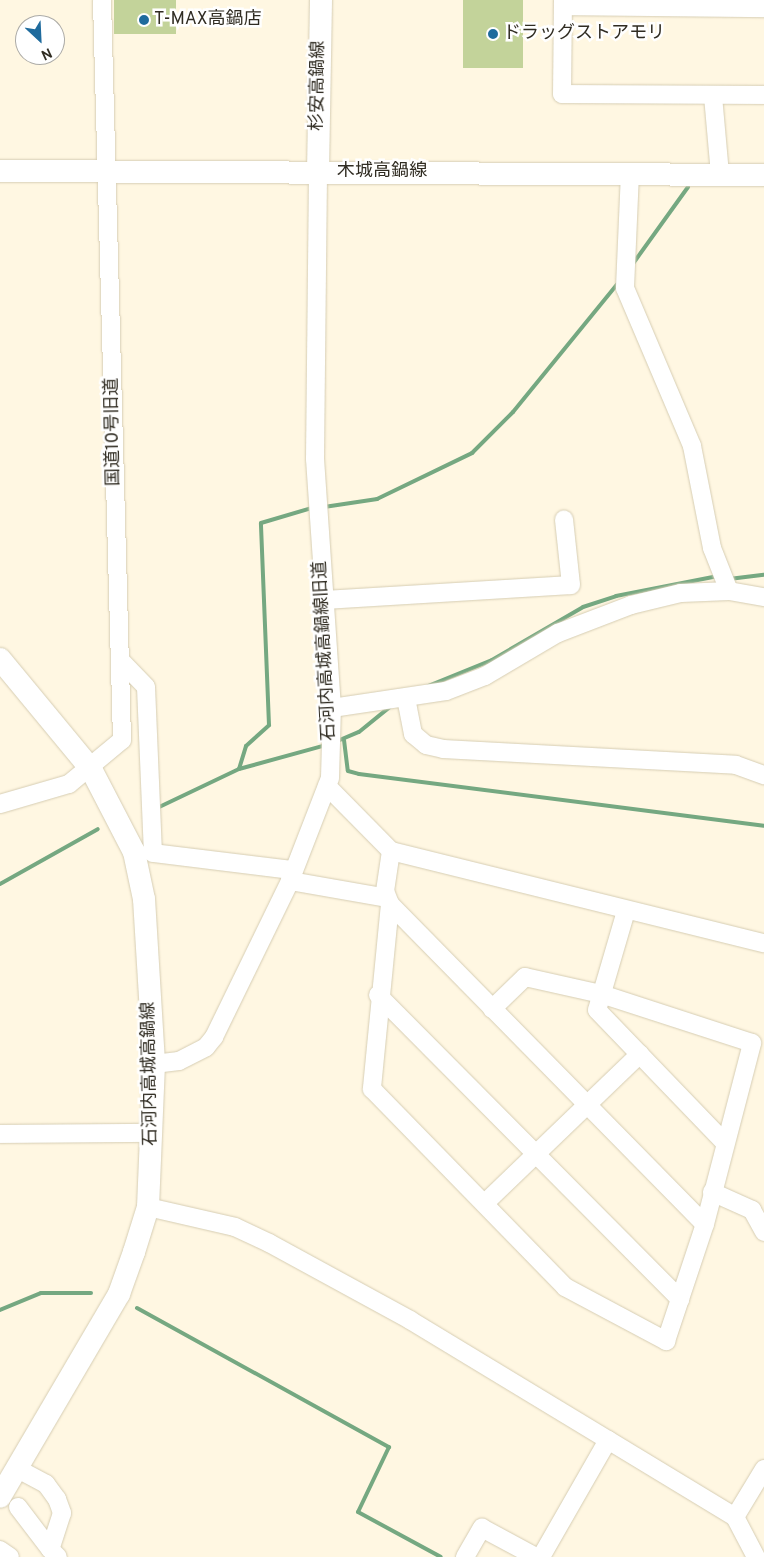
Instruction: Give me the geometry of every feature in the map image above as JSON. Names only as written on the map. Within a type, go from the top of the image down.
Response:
[{"type":"main road","name":"杉安高鍋線","points":[[318,172],[320,0]]},
{"type":"main road","name":"木城高鍋線","points":[[0,171],[764,175]]},
{"type":"main road","name":"石河内高城高鍋線","points":[[0,658],[91,769],[134,852],[144,899],[154,1064],[153,1133],[148,1207],[119,1294],[16,1468],[9,1502]]},
{"type":"street","name":"国道10号旧道","points":[[0,804],[69,784],[91,769],[122,740],[123,663],[102,0]]},
{"type":"street","points":[[764,8],[563,3],[562,94],[764,95]]},
{"type":"street","points":[[713,96],[720,174]]},
{"type":"street","name":"石河内高城高鍋線旧道","points":[[154,1064],[179,1061],[206,1047],[214,1037],[290,875],[327,786],[332,708],[315,459],[318,172]]},
{"type":"street","points":[[630,173],[625,288],[692,446],[712,548],[728,591]]},
{"type":"street","points":[[325,600],[571,585],[564,519]]},
{"type":"street","points":[[332,708],[446,691],[485,676],[558,633],[630,605],[681,593],[728,591],[764,596]]},
{"type":"street","points":[[123,663],[146,687],[153,853],[290,875],[388,901],[705,1224]]},
{"type":"street","points":[[406,698],[413,734],[434,747],[736,765],[764,775]]},
{"type":"street","points":[[327,786],[391,851],[626,911],[764,943]]},
{"type":"street","points":[[391,851],[372,1089],[565,1287],[666,1341],[705,1224],[752,1043],[601,994],[525,977],[492,1009]]},
{"type":"street","points":[[626,911],[597,1010],[725,1143]]},
{"type":"street","points":[[378,995],[680,1299]]},
{"type":"street","points":[[485,1203],[586,1103],[640,1054]]},
{"type":"street","points":[[0,1134],[153,1133]]},
{"type":"street","points":[[712,1192],[752,1210],[764,1232]]},
{"type":"street","points":[[148,1207],[234,1227],[269,1243],[410,1320],[735,1517],[756,1557]]},
{"type":"street","points":[[541,1557],[608,1440]]},
{"type":"street","points":[[16,1468],[46,1484],[57,1499],[62,1513],[54,1553]]},
{"type":"street","points":[[735,1517],[764,1469]]},
{"type":"street","points":[[9,1502],[54,1553]]},
{"type":"street","points":[[465,1557],[482,1528],[536,1557]]},
{"type":"street","points":[[0,1550],[10,1557]]},
{"type":"building","name":"T-MAX高鍋店","points":[[114,0],[176,0],[176,34],[114,34]]},
{"type":"building","name":"ドラッグストアモリ","points":[[463,0],[523,0],[523,68],[463,68]]},
{"type":"waterway","points":[[632,265],[688,187]]},
{"type":"waterway","points":[[324,507],[377,499],[472,453],[513,412],[619,282]]},
{"type":"waterway","points":[[239,769],[246,746],[269,725],[261,523],[315,507]]},
{"type":"waterway","points":[[729,579],[764,575]]},
{"type":"waterway","points":[[428,686],[492,660],[583,607],[616,596],[718,576]]},
{"type":"waterway","points":[[335,742],[359,732],[391,706]]},
{"type":"waterway","points":[[344,740],[348,771],[359,774],[764,826]]},
{"type":"waterway","points":[[155,809],[239,769],[326,745]]},
{"type":"waterway","points":[[0,884],[98,829]]},
{"type":"waterway","points":[[0,1310],[41,1293],[91,1293]]},
{"type":"waterway","points":[[137,1308],[389,1447],[358,1512],[441,1557]]},
{"type":"place","name":"T-MAX高鍋店","points":[[144,20]]},
{"type":"place","name":"ドラッグストアモリ","points":[[493,34]]}]
